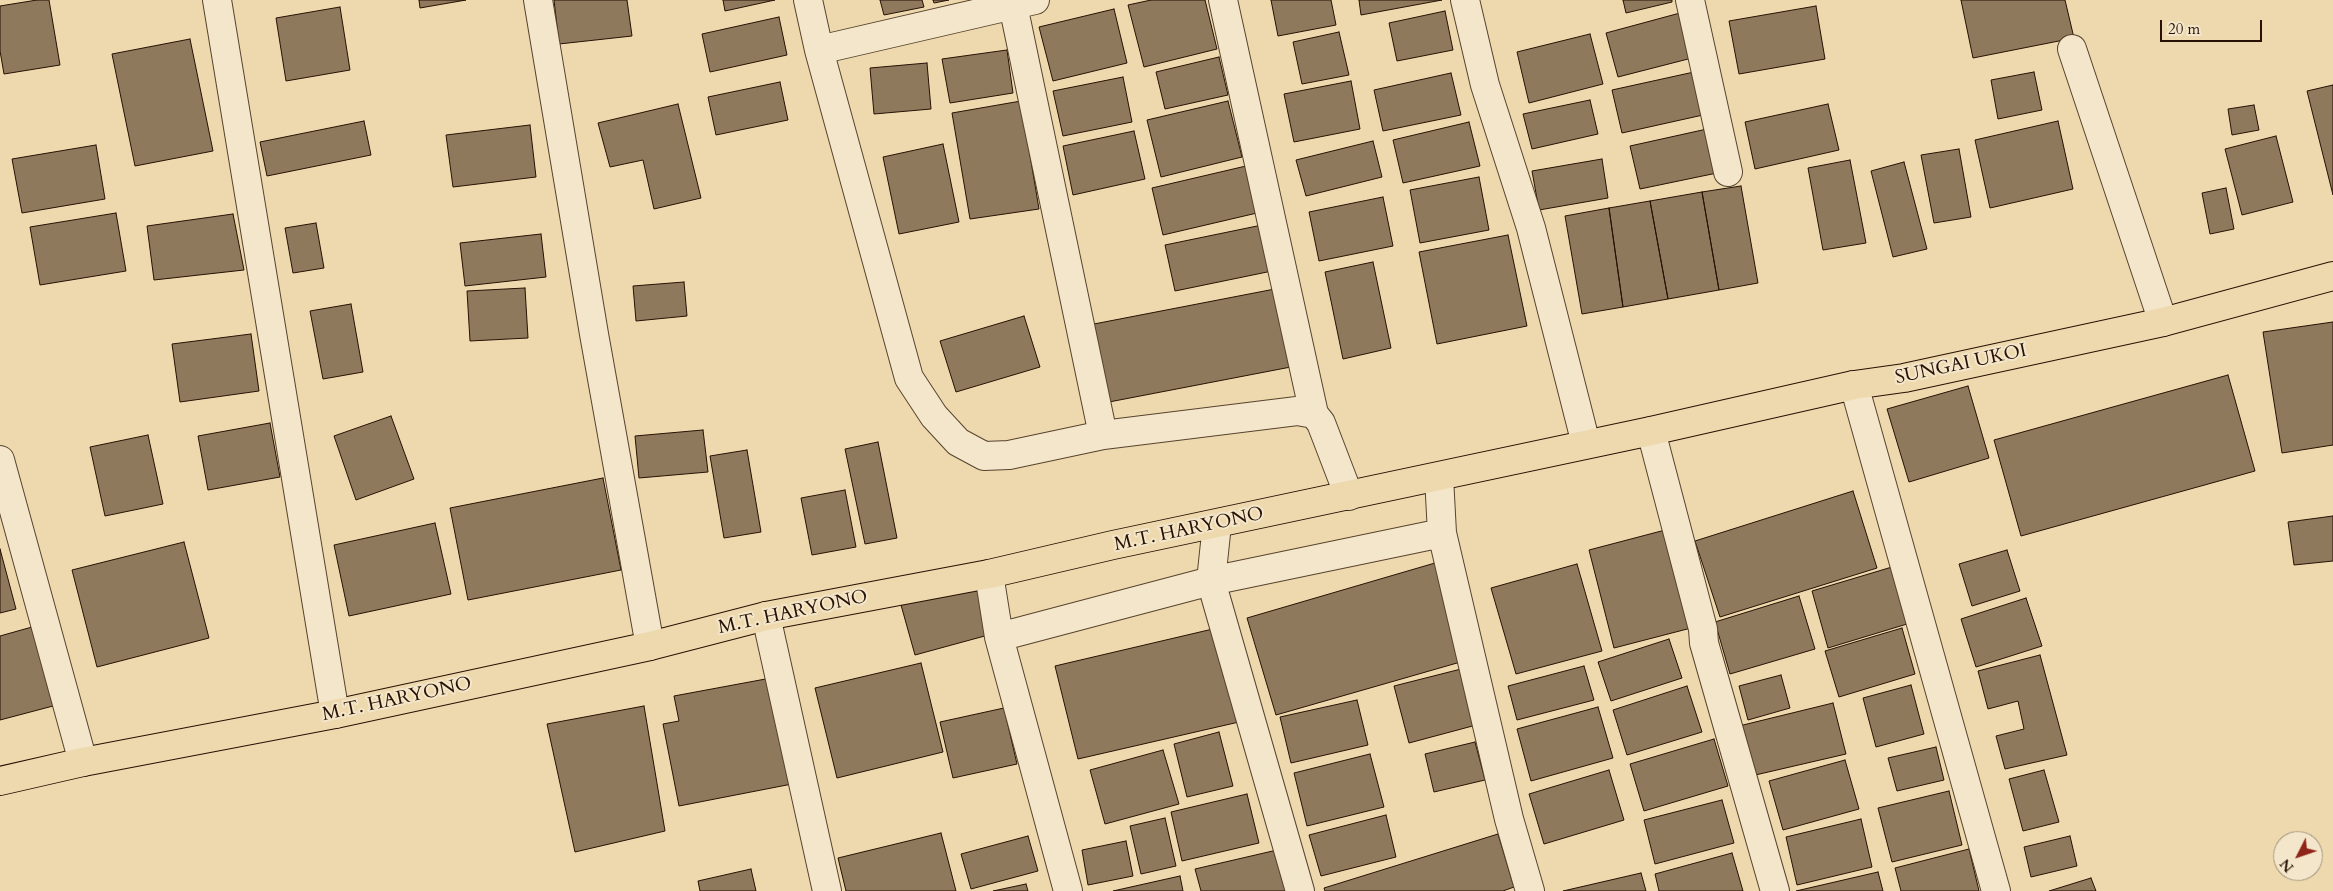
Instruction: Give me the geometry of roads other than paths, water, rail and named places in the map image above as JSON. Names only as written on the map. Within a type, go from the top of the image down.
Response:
[{"type":"highway","name":"SUNGAI UKOI","points":[[1586,444],[1854,385],[1904,378],[2163,322],[2333,276]]},
{"type":"highway","name":"M.T. HARYONO","points":[[0,781],[83,762],[335,714],[650,646],[766,616],[989,574],[1586,444]]},
{"type":"street","points":[[217,0],[335,714]]},
{"type":"street","points":[[538,0],[594,334],[650,646]]},
{"type":"street","points":[[808,0],[819,50],[909,378],[934,416],[958,442],[984,456],[1009,456],[1103,435],[1283,411],[1314,414]]},
{"type":"street","points":[[1223,0],[1314,414],[1321,423],[1349,496]]},
{"type":"street","points":[[1465,0],[1485,85],[1530,228],[1586,444]]},
{"type":"street","points":[[1690,0],[1728,172]]},
{"type":"street","points":[[819,50],[1024,2],[1103,435]]},
{"type":"street","points":[[2072,49],[2163,322]]},
{"type":"street","points":[[1854,385],[1996,891]]},
{"type":"street","points":[[1652,431],[1703,629],[1704,642],[1775,891]]},
{"type":"street","points":[[0,460],[83,762]]},
{"type":"street","points":[[1439,476],[1442,533],[1508,819],[1530,891]]},
{"type":"street","points":[[1217,524],[1211,581],[1300,891]]},
{"type":"street","points":[[1000,637],[1211,581],[1442,533]]},
{"type":"street","points":[[989,574],[1000,637],[1068,891]]},
{"type":"street","points":[[766,616],[828,891]]}]
